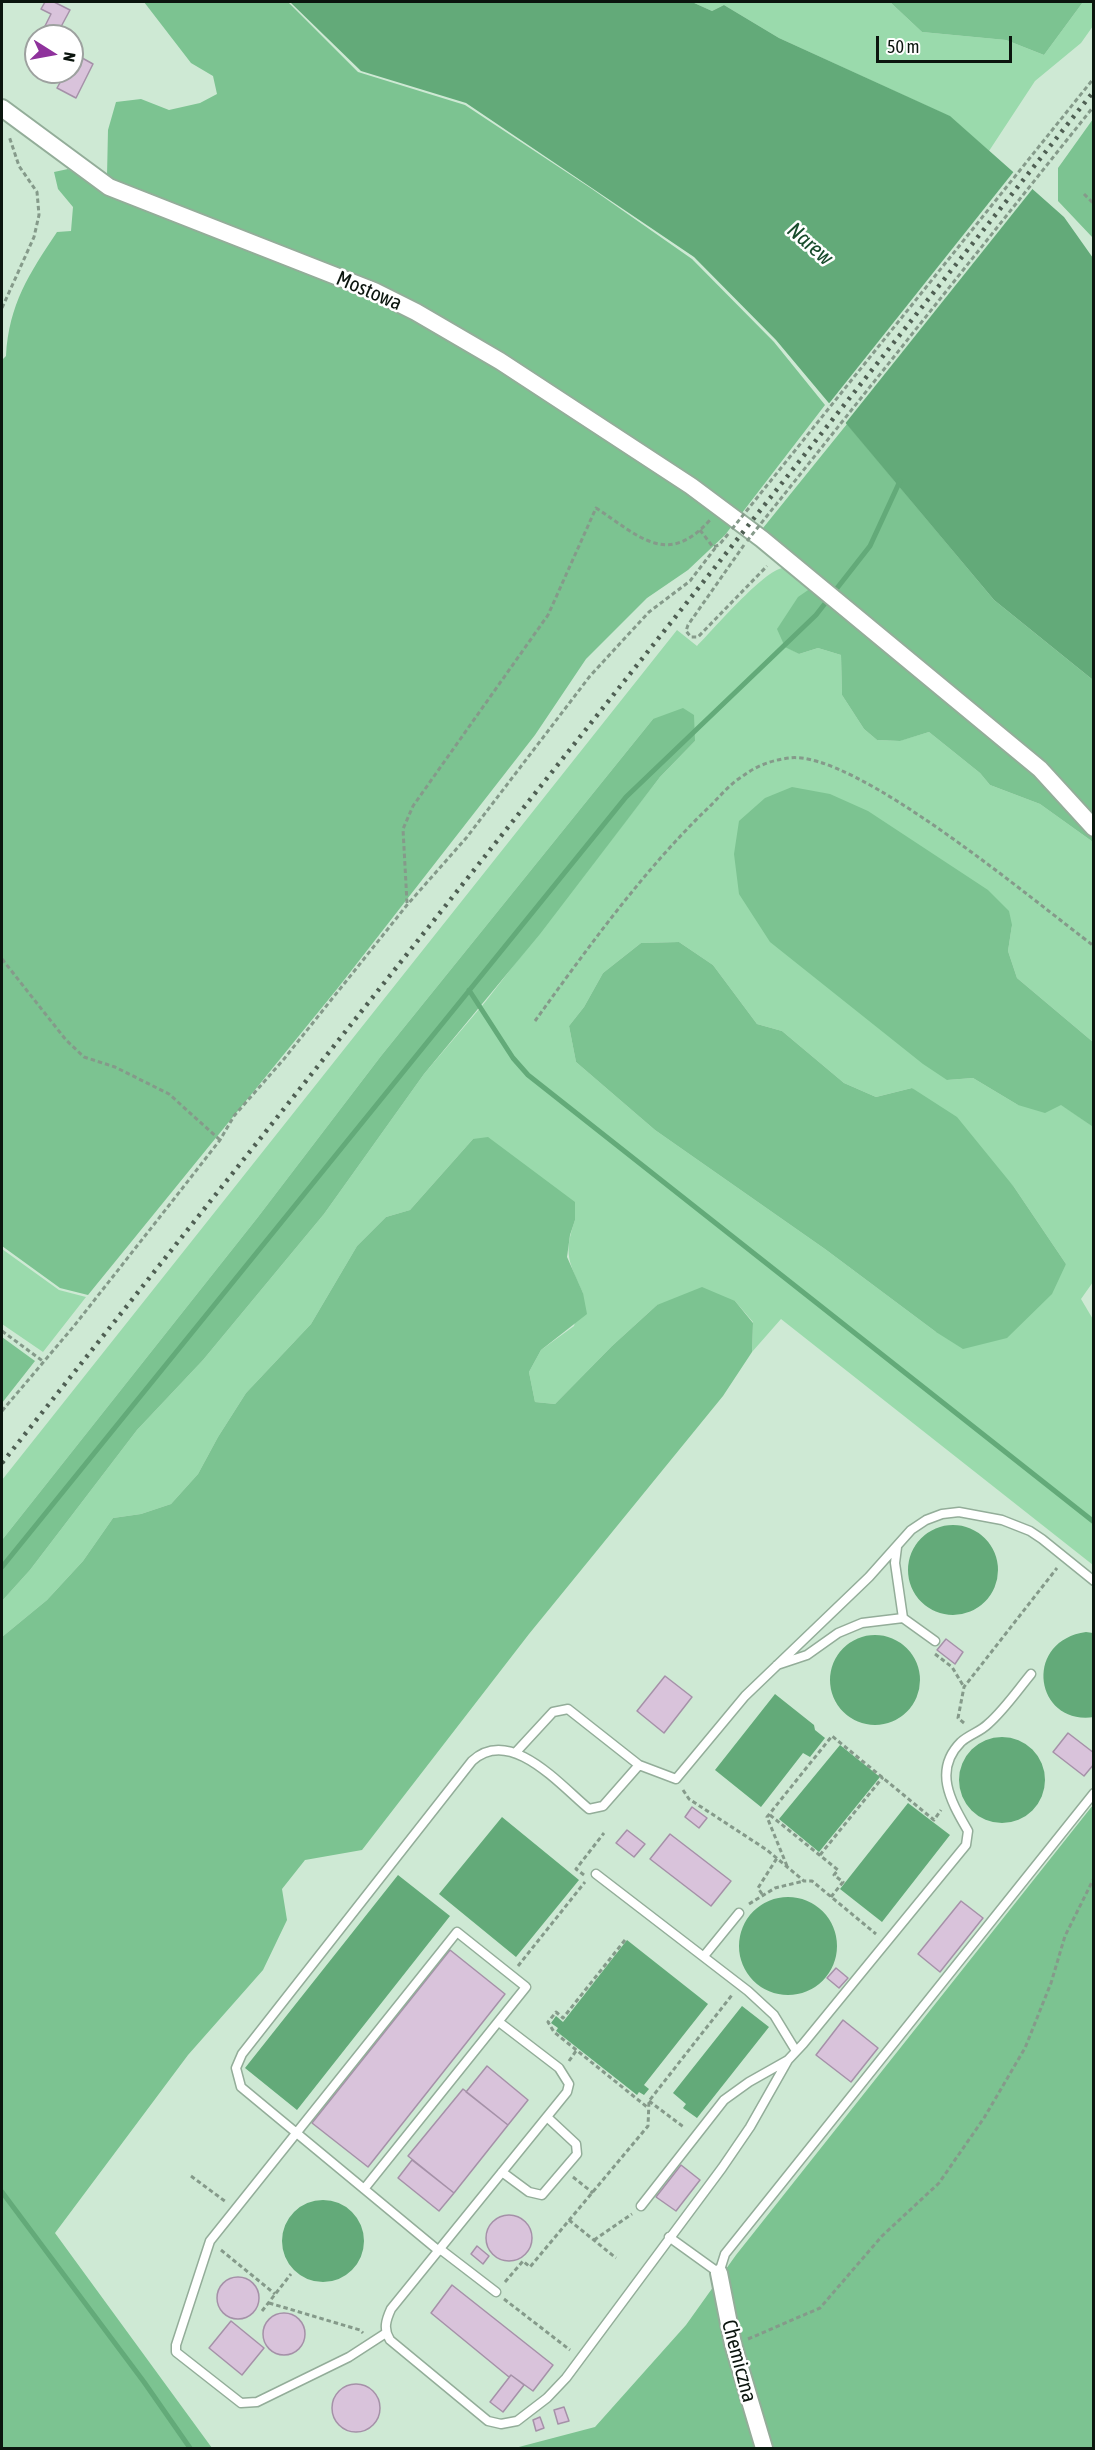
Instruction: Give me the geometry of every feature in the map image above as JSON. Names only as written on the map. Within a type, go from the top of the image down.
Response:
[{"type":"street","name":"Mostowa","points":[[2,108],[109,187],[374,291],[500,360],[604,426],[779,553],[1040,769],[1094,828]]},
{"type":"street","name":"Chemiczna","points":[[719,2273],[733,2344],[764,2448]]},
{"type":"lane","points":[[517,1751],[553,1712],[568,1709],[639,1765],[676,1779],[745,1696],[897,1547],[911,1530],[926,1520],[942,1514],[959,1512],[1002,1520],[1030,1531],[1094,1581]]},
{"type":"lane","points":[[897,1547],[895,1563],[903,1618]]},
{"type":"lane","points":[[776,1666],[807,1655],[838,1633],[862,1623],[903,1618],[935,1641]]},
{"type":"lane","points":[[499,2022],[566,2075],[569,2084],[567,2092],[391,2309],[386,2322],[386,2333],[390,2340],[488,2421],[501,2424],[517,2421],[566,2378],[750,2127],[788,2060],[966,1845],[968,1831],[950,1800],[946,1788],[948,1765],[959,1744],[990,1722],[1031,1674]]},
{"type":"lane","points":[[496,2292],[364,2189],[241,2087],[236,2076],[238,2060],[472,1761],[482,1752],[494,1749],[517,1751],[589,1809],[603,1806],[639,1765]]},
{"type":"lane","points":[[669,2237],[719,2273],[725,2254],[1094,1792]]},
{"type":"lane","points":[[596,1874],[741,1984],[774,2015],[796,2051]]},
{"type":"lane","points":[[704,1956],[739,1913]]},
{"type":"lane","points":[[364,2189],[526,1987],[457,1932],[210,2241],[176,2345],[176,2352],[241,2403],[257,2402],[349,2357],[386,2333]]},
{"type":"lane","points":[[641,2206],[724,2100],[749,2082],[788,2060]]},
{"type":"lane","points":[[502,2172],[529,2192],[542,2195],[578,2154],[576,2144],[547,2116]]},
{"type":"path","points":[[2,1411],[44,1362],[220,1140],[234,1116],[284,1059],[407,905],[467,837],[590,676],[650,612],[690,581],[1094,78]]},
{"type":"path","points":[[779,553],[711,626],[698,637],[690,637],[686,631],[688,625],[747,541],[1094,106]]},
{"type":"path","points":[[2,308],[34,237],[39,215],[38,192],[19,166],[8,133],[16,119]]},
{"type":"path","points":[[1084,194],[1094,204]]},
{"type":"path","points":[[407,905],[403,829],[413,806],[549,615],[596,508],[651,542],[674,546],[700,530],[720,508]]},
{"type":"path","points":[[700,530],[710,546],[716,547]]},
{"type":"path","points":[[535,1021],[571,971],[680,835],[741,777],[764,764],[790,757],[834,765],[899,802],[1094,946]]},
{"type":"path","points":[[2,959],[66,1040],[84,1057],[116,1067],[169,1094],[220,1140]]},
{"type":"path","points":[[2,1331],[44,1362]]},
{"type":"path","points":[[975,1732],[958,1718],[964,1687],[1066,1557]]},
{"type":"path","points":[[935,1641],[931,1651],[952,1667],[964,1687]]},
{"type":"path","points":[[787,1866],[768,1817],[832,1736],[934,1820],[950,1800]]},
{"type":"path","points":[[820,1855],[883,1777]]},
{"type":"path","points":[[676,1779],[689,1799],[777,1858],[804,1881]]},
{"type":"path","points":[[770,1815],[838,1870],[834,1875],[843,1882],[831,1897]]},
{"type":"path","points":[[511,1975],[588,1879],[576,1869],[604,1833]]},
{"type":"path","points":[[762,1894],[758,1888],[777,1858]]},
{"type":"path","points":[[733,2344],[770,2331],[820,2308],[882,2236],[939,2183],[984,2118],[1025,2049],[1051,1983],[1065,1936],[1094,1878]]},
{"type":"path","points":[[739,1913],[762,1894],[804,1881],[812,1881],[886,1942]]},
{"type":"path","points":[[625,1940],[563,2018],[556,2012],[548,2022],[554,2032],[647,2107]]},
{"type":"path","points":[[580,2358],[496,2292],[523,2261],[530,2267],[648,2126],[649,2101],[741,1984]]},
{"type":"path","points":[[649,2101],[696,2136]]},
{"type":"path","points":[[565,2170],[593,2193]]},
{"type":"path","points":[[192,2175],[235,2209]]},
{"type":"path","points":[[594,2240],[641,2206]]},
{"type":"path","points":[[569,2220],[616,2258]]},
{"type":"path","points":[[210,2241],[275,2294]]},
{"type":"path","points":[[262,2311],[291,2274]]},
{"type":"path","points":[[269,2302],[360,2330],[371,2342]]},
{"type":"shaded area","points":[[144,2],[288,2],[358,72],[465,105],[692,259],[774,342],[825,405],[725,535],[688,570],[647,598],[586,659],[535,735],[337,989],[88,1295],[60,1288],[2,1246],[2,360],[6,356],[11,321],[16,305],[29,276],[57,232],[71,231],[73,207],[58,189],[54,172],[68,169],[92,183],[107,176],[108,130],[116,102],[141,99],[169,110],[200,103],[217,94],[213,76],[191,63]]},
{"type":"shaded area","points":[[692,2],[890,2],[922,32],[1006,40],[1044,55],[1083,2],[1093,2],[1093,26],[1081,43],[1035,81],[989,151],[949,116],[779,38],[724,5],[712,11]]},
{"type":"shaded area","points":[[890,2],[1083,2],[1044,55],[1006,40],[922,32]]},
{"type":"shaded area","points":[[1093,119],[1094,238],[1058,201],[1058,168]]},
{"type":"shaded area","points":[[847,424],[994,600],[1093,680],[1093,842],[1040,804],[990,785],[980,773],[929,732],[900,741],[877,740],[864,729],[842,695],[841,655],[818,648],[799,654],[785,647],[777,629],[798,597],[814,586],[813,573],[763,528]]},
{"type":"shaded area","points":[[783,568],[793,572],[812,587],[778,628],[785,646],[799,654],[818,648],[841,655],[842,695],[864,729],[877,740],[899,741],[929,732],[980,773],[990,785],[1040,804],[1093,842],[1093,1042],[1017,978],[1008,951],[1012,925],[947,1080],[973,1078],[1018,1105],[1061,1104],[1093,1127],[1093,1282],[1081,1299],[1094,1321],[1093,1565],[781,1319],[752,1352],[753,1322],[735,1301],[657,1305],[612,1346],[555,1404],[535,1402],[529,1372],[541,1350],[574,1326],[583,1293],[569,1258],[569,1241],[575,1220],[473,1139],[410,1210],[386,1217],[357,1246],[311,1324],[246,1393],[198,1474],[171,1504],[141,1514],[113,1518],[83,1561],[47,1600],[2,1637],[2,1601],[30,1570],[137,1430],[203,1360],[324,1214],[424,1074],[486,1001],[660,777],[695,741],[653,719],[381,1056],[258,1217],[2,1540],[2,1480],[677,630],[697,646],[752,589],[775,571]],"holes":[[[679,942],[713,965],[757,1024],[782,1031],[844,1083],[876,1097],[912,1088],[1014,1187],[1066,1264],[936,1332],[825,1249],[655,1130],[576,1062],[569,1026],[584,1007],[603,973],[641,943]]]},
{"type":"shaded area","points":[[683,708],[694,715],[695,741],[660,777],[540,934],[424,1074],[324,1214],[203,1360],[137,1430],[30,1570],[2,1601],[2,1540],[258,1217],[381,1056],[653,719]]},
{"type":"shaded area","points":[[792,787],[830,794],[868,811],[988,890],[1009,911],[1012,925],[1008,951],[1017,978],[1093,1042],[1093,1127],[1061,1105],[1045,1113],[1018,1105],[973,1078],[947,1080],[923,1064],[770,942],[739,894],[734,854],[739,821],[765,798]]},
{"type":"shaded area","points":[[679,942],[713,965],[757,1024],[782,1031],[844,1083],[876,1097],[912,1088],[957,1117],[1014,1187],[1066,1264],[1052,1294],[1007,1338],[963,1349],[936,1332],[825,1249],[655,1130],[576,1062],[569,1026],[584,1007],[603,973],[641,943]]},
{"type":"shaded area","points":[[488,1137],[575,1202],[575,1220],[567,1257],[583,1293],[587,1314],[541,1350],[529,1372],[535,1402],[555,1404],[612,1346],[657,1305],[702,1287],[735,1301],[753,1323],[752,1352],[723,1396],[529,1634],[362,1850],[305,1860],[282,1889],[287,1920],[263,1970],[188,2055],[55,2233],[212,2448],[2,2448],[2,1637],[47,1600],[83,1561],[113,1518],[141,1514],[171,1504],[198,1474],[246,1393],[311,1324],[357,1246],[386,1217],[410,1210],[473,1139]]},
{"type":"shaded area","points":[[2,1249],[59,1290],[86,1297],[43,1352],[2,1324]]},
{"type":"shaded area","points":[[2,1337],[35,1361],[2,1403]]},
{"type":"shaded area","points":[[1093,1805],[1093,2448],[515,2448],[595,2427],[686,2325],[736,2255]]},
{"type":"water","name":"Narew","points":[[290,2],[692,2],[712,11],[724,5],[779,38],[950,116],[1064,217],[1093,258],[1093,680],[994,600],[776,340],[694,257],[466,103],[361,71]]},
{"type":"water","points":[[953,1525],[970,1528],[985,1538],[995,1553],[998,1570],[995,1587],[985,1602],[970,1612],[953,1615],[936,1612],[921,1602],[911,1587],[908,1570],[911,1553],[921,1538],[936,1528]]},
{"type":"water","points":[[1086,1632],[1093,1633],[1094,1717],[1074,1716],[1059,1709],[1049,1696],[1044,1681],[1045,1665],[1052,1650],[1066,1639]]},
{"type":"water","points":[[875,1635],[892,1638],[907,1648],[917,1663],[920,1680],[917,1697],[907,1712],[892,1722],[875,1725],[858,1722],[843,1712],[833,1697],[830,1680],[833,1663],[843,1648],[858,1638]]},
{"type":"water","points":[[775,1694],[814,1725],[815,1730],[825,1738],[810,1757],[803,1753],[761,1807],[715,1770]]},
{"type":"water","points":[[1002,1737],[1018,1741],[1032,1750],[1041,1764],[1045,1780],[1041,1796],[1032,1810],[1018,1819],[1002,1823],[986,1819],[972,1810],[963,1796],[959,1780],[963,1764],[972,1750],[986,1741]]},
{"type":"water","points":[[840,1745],[880,1777],[819,1852],[779,1819]]},
{"type":"water","points":[[908,1803],[950,1835],[882,1922],[840,1889]]},
{"type":"water","points":[[502,1817],[579,1880],[516,1957],[439,1894]]},
{"type":"water","points":[[398,1875],[450,1916],[297,2110],[245,2068]]},
{"type":"water","points":[[778,1897],[798,1897],[823,1911],[834,1927],[837,1946],[834,1965],[823,1981],[798,1995],[778,1995],[761,1987],[747,1973],[739,1956],[739,1936],[747,1919],[761,1905]]},
{"type":"water","points":[[627,1940],[708,2004],[644,2085],[649,2089],[644,2095],[639,2092],[637,2095],[556,2031],[558,2028],[551,2023],[556,2016],[563,2022]]},
{"type":"water","points":[[742,2006],[769,2027],[697,2118],[683,2108],[686,2104],[673,2093]]},
{"type":"water","points":[[323,2200],[339,2203],[352,2212],[361,2225],[364,2241],[361,2257],[352,2270],[339,2279],[323,2282],[307,2279],[294,2270],[285,2257],[282,2241],[285,2225],[294,2212],[307,2203]]},
{"type":"pier","points":[[1015,170],[1034,187],[844,425],[827,406]]},
{"type":"building","points":[[45,2],[54,2],[70,10],[62,24],[46,24],[51,14],[41,9]]},
{"type":"building","points":[[84,59],[93,64],[84,82]]},
{"type":"building","points":[[59,84],[83,84],[76,98],[57,88]]},
{"type":"building","points":[[946,1639],[963,1652],[955,1664],[937,1650]]},
{"type":"building","points":[[665,1676],[692,1697],[664,1733],[637,1711]]},
{"type":"building","points":[[1068,1733],[1094,1753],[1094,1764],[1084,1776],[1053,1752]]},
{"type":"building","points":[[692,1807],[707,1818],[699,1828],[685,1817]]},
{"type":"building","points":[[627,1830],[645,1844],[634,1857],[616,1843]]},
{"type":"building","points":[[670,1834],[731,1881],[711,1906],[650,1859]]},
{"type":"building","points":[[961,1901],[983,1918],[940,1972],[918,1954]]},
{"type":"building","points":[[450,1950],[505,1994],[368,2167],[312,2123]]},
{"type":"building","points":[[836,1968],[848,1978],[839,1988],[827,1978]]},
{"type":"building","points":[[843,2020],[878,2048],[851,2082],[816,2055]]},
{"type":"building","points":[[487,2066],[528,2100],[508,2125],[466,2092]]},
{"type":"building","points":[[463,2089],[508,2125],[454,2193],[408,2156]]},
{"type":"building","points":[[412,2160],[454,2193],[439,2211],[398,2178]]},
{"type":"building","points":[[681,2165],[700,2180],[676,2211],[656,2197]]},
{"type":"building","points":[[509,2215],[518,2216],[526,2221],[531,2229],[531,2247],[526,2255],[518,2260],[509,2261],[500,2260],[492,2255],[487,2247],[486,2238],[487,2229],[492,2221],[500,2216]]},
{"type":"building","points":[[477,2246],[489,2256],[483,2264],[471,2254]]},
{"type":"building","points":[[238,2277],[253,2283],[259,2298],[253,2313],[238,2319],[223,2313],[217,2298],[223,2283]]},
{"type":"building","points":[[452,2285],[553,2365],[533,2391],[511,2375],[509,2377],[431,2313]]},
{"type":"building","points":[[284,2313],[299,2319],[305,2334],[299,2349],[284,2355],[269,2349],[263,2334],[269,2319]]},
{"type":"building","points":[[231,2321],[264,2348],[242,2375],[209,2348]]},
{"type":"building","points":[[511,2375],[524,2385],[503,2412],[490,2402]]},
{"type":"building","points":[[356,2384],[373,2391],[380,2408],[373,2425],[356,2432],[339,2425],[332,2408],[339,2391]]},
{"type":"building","points":[[564,2407],[569,2421],[558,2424],[554,2410]]},
{"type":"building","points":[[540,2417],[544,2428],[536,2431],[533,2420]]},
{"type":"waterway","points":[[2,1567],[626,797],[816,615],[870,546],[900,481]]},
{"type":"waterway","points":[[469,990],[513,1058],[528,1075],[1094,1522]]},
{"type":"waterway","points":[[2,2192],[144,2382],[190,2448]]},
{"type":"railway","points":[[2,1463],[1094,91]]}]
